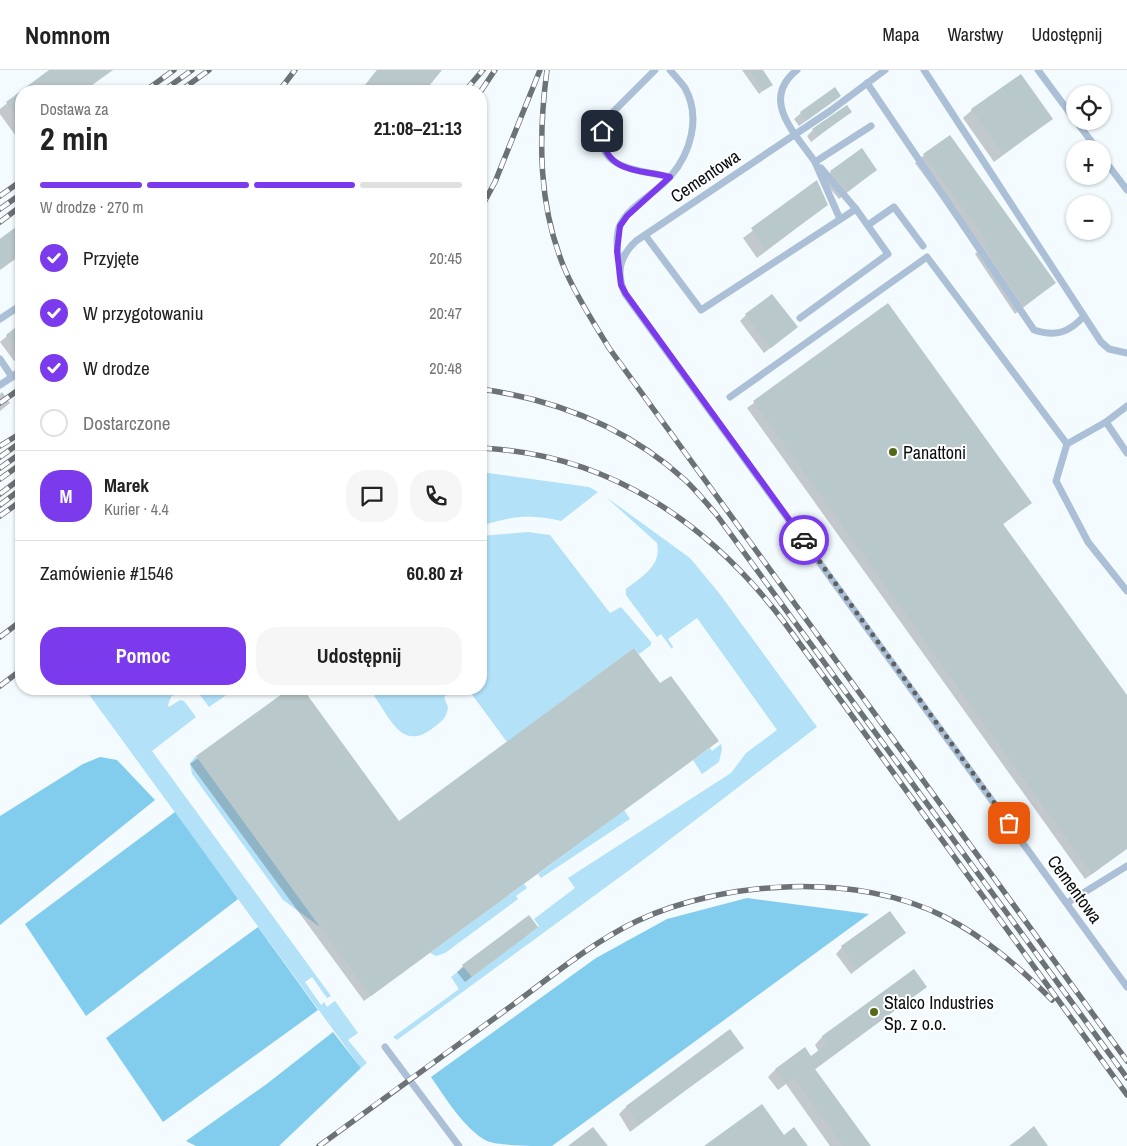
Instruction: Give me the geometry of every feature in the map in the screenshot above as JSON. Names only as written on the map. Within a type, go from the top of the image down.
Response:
[{"type":"lane","points":[[655,70],[605,120],[602,131],[602,143],[608,156],[617,165],[670,177]]},
{"type":"lane","points":[[620,264],[617,238],[620,226],[627,216],[670,177],[688,150],[694,119],[685,88],[670,70]]},
{"type":"lane","points":[[797,70],[786,79],[780,97],[782,112],[787,124],[796,133],[815,162],[856,209],[888,254],[800,318]]},
{"type":"lane","name":"Cementowa","points":[[885,70],[830,111],[630,246],[620,264],[620,276],[626,294],[1127,987]]},
{"type":"lane","points":[[924,70],[1101,342],[1109,349],[1127,352]]},
{"type":"lane","points":[[1038,70],[1066,107]]},
{"type":"lane","points":[[867,83],[1034,330],[1046,334],[1061,334],[1074,327],[1084,316]]},
{"type":"lane","points":[[815,162],[871,126]]},
{"type":"lane","points":[[815,162],[840,219]]},
{"type":"lane","points":[[1111,169],[1127,190]]},
{"type":"lane","points":[[868,225],[894,207],[923,246]]},
{"type":"lane","points":[[645,235],[701,310],[856,209]]},
{"type":"lane","points":[[730,398],[927,257],[1067,444]]},
{"type":"lane","points":[[0,320],[15,309]]},
{"type":"lane","points":[[0,359],[12,377]]},
{"type":"lane","points":[[0,385],[15,375]]},
{"type":"lane","points":[[1127,406],[1106,422],[1067,444],[1056,481],[1088,542],[1127,591]]},
{"type":"lane","points":[[1106,422],[1127,453]]},
{"type":"lane","points":[[1067,903],[1127,866]]},
{"type":"lane","points":[[385,1047],[458,1146]]},
{"type":"shaded area","points":[[487,473],[589,487],[598,492],[561,521],[540,517],[502,520],[487,524]]},
{"type":"shaded area","points":[[606,497],[690,558],[719,593],[817,727],[643,860],[397,1040],[393,1037],[459,989],[451,977],[464,967],[472,977],[539,926],[534,919],[575,888],[568,878],[731,773],[746,753],[777,730],[697,618],[668,639],[673,647],[672,649],[661,634],[657,637],[626,595],[626,589],[644,575],[654,564],[658,551],[657,543]]},
{"type":"shaded area","points":[[528,532],[550,535],[610,613],[621,607],[651,642],[651,645],[639,654],[634,648],[507,742],[472,695],[487,695],[487,535]]},
{"type":"shaded area","points":[[89,695],[174,695],[168,705],[169,707],[180,700],[184,701],[196,717],[152,751],[331,996],[327,998],[312,977],[305,982],[321,1005],[324,1002],[327,1007],[335,1001],[358,1033],[348,1040],[367,1063],[361,1068]]},
{"type":"shaded area","points":[[200,695],[226,695],[209,707]]},
{"type":"shaded area","points":[[447,695],[444,697],[448,707],[443,719],[433,728],[413,736],[398,730],[374,696]]},
{"type":"shaded area","points":[[721,744],[722,749],[719,762],[702,774],[693,760],[710,748],[712,751]]},
{"type":"shaded area","points":[[196,756],[320,927],[283,900],[192,774],[190,763]]},
{"type":"shaded area","points":[[100,757],[117,760],[155,800],[0,925],[0,816],[83,764]]},
{"type":"shaded area","points":[[624,810],[630,819],[541,878],[538,874]]},
{"type":"shaded area","points":[[175,812],[238,899],[86,1016],[25,924]]},
{"type":"shaded area","points":[[524,884],[527,888],[516,896],[518,899],[445,953],[436,956],[430,953]]},
{"type":"shaded area","points":[[747,898],[869,914],[552,1146],[509,1145],[487,1141],[463,1121],[431,1077],[596,958],[667,919]]},
{"type":"shaded area","points":[[258,927],[318,1010],[163,1122],[106,1038]]},
{"type":"shaded area","points":[[333,1032],[361,1068],[279,1146],[196,1146],[186,1141],[268,1083]]},
{"type":"building","points":[[49,70],[112,70],[91,85],[29,85]]},
{"type":"building","points":[[377,70],[442,70],[430,85],[366,85]]},
{"type":"building","points":[[749,70],[763,70],[773,85],[763,91]]},
{"type":"building","points":[[1021,74],[1053,119],[1003,154],[971,109]]},
{"type":"building","points":[[835,87],[841,96],[806,121],[800,112]]},
{"type":"building","points":[[15,95],[15,115],[6,102]]},
{"type":"building","points":[[847,105],[852,112],[818,136],[812,129]]},
{"type":"building","points":[[950,135],[1056,283],[1024,306],[983,244],[987,241],[923,154]]},
{"type":"building","points":[[862,148],[877,170],[848,191],[830,171]]},
{"type":"building","points":[[817,180],[828,205],[766,250],[751,228]]},
{"type":"building","points":[[15,228],[15,258],[0,269],[0,239]]},
{"type":"building","points":[[772,294],[798,327],[771,348],[745,314]]},
{"type":"building","points":[[888,303],[1032,503],[1003,524],[1127,695],[1127,848],[1092,874],[753,401]]},
{"type":"building","points":[[15,328],[15,348],[6,335]]},
{"type":"building","points":[[634,648],[660,683],[671,676],[719,741],[371,996],[196,756],[281,695],[307,695],[399,821]]},
{"type":"building","points":[[890,911],[906,933],[857,969],[841,946]]},
{"type":"building","points":[[529,915],[538,927],[472,977],[462,965]]},
{"type":"building","points":[[914,969],[927,987],[815,1069],[871,1146],[843,1146],[794,1077],[786,1083],[775,1069],[805,1047],[811,1056],[827,1044],[822,1036]]},
{"type":"building","points":[[730,1029],[744,1048],[638,1125],[626,1106]]},
{"type":"building","points":[[762,1104],[784,1135],[794,1127],[808,1146],[704,1146]]},
{"type":"building","points":[[1034,1126],[1048,1146],[1009,1146],[1021,1137]]},
{"type":"building","points":[[593,1127],[608,1146],[568,1146]]},
{"type":"railway","points":[[153,85],[174,70]]},
{"type":"railway","points":[[171,85],[192,70]]},
{"type":"railway","points":[[188,85],[209,70]]},
{"type":"railway","points":[[284,85],[295,70]]},
{"type":"railway","points":[[470,85],[483,70]]},
{"type":"railway","points":[[485,85],[495,70]]},
{"type":"railway","points":[[487,197],[495,182],[540,70]]},
{"type":"railway","points":[[547,70],[542,121],[545,198],[557,248],[566,272],[586,311],[609,348],[1127,1061]]},
{"type":"railway","points":[[0,196],[15,185]]},
{"type":"railway","points":[[0,209],[15,198]]},
{"type":"railway","points":[[0,222],[15,211]]},
{"type":"railway","points":[[487,390],[537,401],[590,419],[640,445],[693,488],[716,514],[1127,1078]]},
{"type":"railway","points":[[0,403],[15,392]]},
{"type":"railway","points":[[0,446],[15,437]]},
{"type":"railway","points":[[0,457],[15,446]]},
{"type":"railway","points":[[487,449],[528,453],[572,464],[613,480],[652,500],[689,525],[723,554],[755,586],[784,622],[1127,1095]]},
{"type":"railway","points":[[0,468],[15,457]]},
{"type":"railway","points":[[0,479],[15,468]]},
{"type":"railway","points":[[0,494],[15,483]]},
{"type":"railway","points":[[0,505],[15,494]]},
{"type":"railway","points":[[0,516],[15,505]]},
{"type":"railway","points":[[0,637],[15,626]]},
{"type":"railway","points":[[0,686],[15,675]]},
{"type":"railway","points":[[319,1146],[605,939],[637,921],[672,907],[710,897],[750,890],[791,887],[832,888],[872,893],[910,903],[945,917],[975,934],[1028,976],[1052,1000]]},
{"type":"way so far","points":[[804,540],[1009,823]]},
{"type":"place","name":"Panattoni","points":[[893,452]]},
{"type":"place","name":"Stalco Industries Sp. z o.o.","points":[[874,1012]]},
{"type":"route","points":[[602,131],[602,143],[608,156],[617,165],[670,177],[627,216],[620,226],[617,238],[617,251],[621,285],[804,540]]}]
